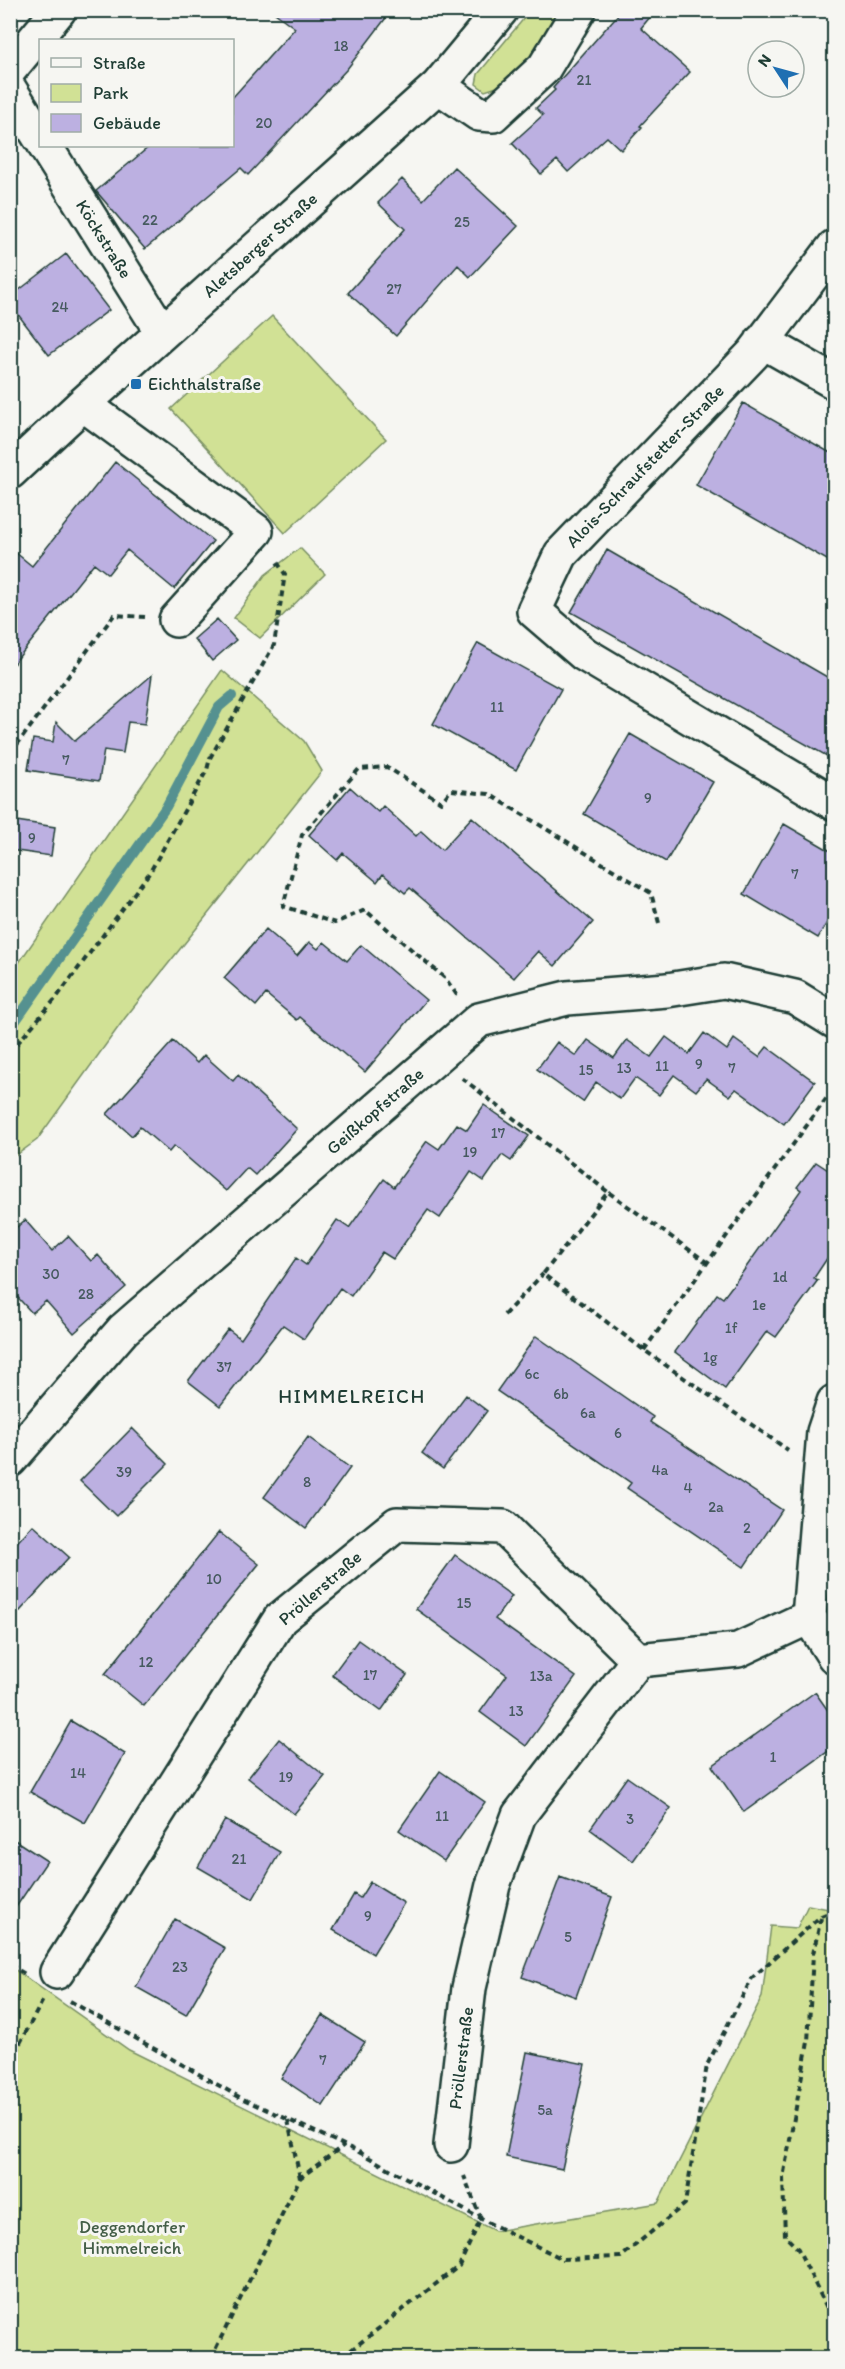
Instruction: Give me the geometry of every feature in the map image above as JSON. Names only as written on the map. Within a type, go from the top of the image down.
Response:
[{"type":"street","points":[[10,69],[60,10]]},
{"type":"street","name":"Aletsberger Straße","points":[[10,472],[82,404],[438,86],[501,10]]},
{"type":"street","points":[[438,86],[479,114],[493,115],[544,68],[579,10]]},
{"type":"street","points":[[10,90],[39,136]]},
{"type":"street","name":"Köckstraße","points":[[46,147],[162,332]]},
{"type":"street","name":"Alois-Schraufstetter-Straße","points":[[834,247],[753,354],[561,554],[534,611],[584,654],[834,803]]},
{"type":"street","points":[[762,341],[834,382]]},
{"type":"street","points":[[82,404],[256,531],[176,620]]},
{"type":"street","name":"Geißkopfstraße","points":[[10,1460],[123,1330],[478,1020],[567,998],[667,990],[724,981],[795,997],[834,1021]]},
{"type":"street","points":[[834,1402],[824,1432],[809,1617],[834,1656]]},
{"type":"street","name":"Pröllerstraße","points":[[57,1972],[280,1619],[397,1524],[503,1527],[638,1660],[519,1815],[493,1885],[469,1988],[451,2145]]},
{"type":"street","points":[[638,1660],[738,1650],[809,1617]]},
{"type":"path","points":[[10,1052],[57,997],[150,872],[207,770],[210,758],[274,645],[285,574],[256,531]]},
{"type":"path","points":[[10,754],[114,615]]},
{"type":"path","points":[[475,1023],[445,978],[365,910],[335,923],[283,906],[302,835],[359,769],[387,768],[441,802],[451,790],[489,794],[651,893],[659,922]]},
{"type":"path","points":[[436,1057],[608,1192],[708,1263]]},
{"type":"path","points":[[644,1350],[834,1088]]},
{"type":"path","points":[[504,1315],[543,1274],[608,1192]]},
{"type":"path","points":[[543,1274],[644,1350],[821,1473]]},
{"type":"path","points":[[834,1911],[821,1916],[813,1954],[808,2042],[783,2178],[785,2236],[798,2249],[827,2308],[834,2309]]},
{"type":"path","points":[[10,2062],[57,1972]]},
{"type":"path","points":[[288,2119],[300,2178]]},
{"type":"path","points":[[211,2358],[300,2178],[344,2145]]},
{"type":"path","points":[[311,2358],[342,2356],[459,2266],[481,2219],[451,2145]]},
{"type":"green space","points":[[530,11],[564,11],[542,47],[509,83],[485,91],[476,84],[478,74]]},
{"type":"green space","points":[[272,316],[386,439],[285,533],[171,409]]},
{"type":"green space","points":[[300,548],[325,574],[260,638],[234,618],[265,575]]},
{"type":"green space","points":[[222,670],[304,741],[322,771],[125,1018],[37,1140],[11,1159],[11,974]]},
{"type":"green space","name":"Deggendorfer Himmelreich","points":[[808,1905],[834,1910],[834,2358],[11,2358],[11,1967],[129,2050],[495,2231],[658,2203],[762,1997],[771,1926],[797,1928]]},
{"type":"building","points":[[271,10],[392,10],[347,69],[248,175],[241,168],[145,249],[96,191],[149,147],[234,147],[234,96],[295,28]]},
{"type":"building","points":[[622,10],[656,10],[641,28],[690,72],[621,150],[607,137],[568,172],[557,160],[541,174],[512,143],[543,115],[536,108],[555,90],[553,88]]},
{"type":"building","points":[[454,167],[518,226],[470,277],[458,265],[396,336],[348,293],[405,229],[378,203],[402,179],[423,200]]},
{"type":"building","points":[[66,254],[109,310],[49,355],[10,304],[10,297]]},
{"type":"building","points":[[743,403],[834,455],[834,564],[696,485]]},
{"type":"building","points":[[115,462],[213,541],[174,589],[127,550],[108,574],[94,563],[10,668],[10,548],[32,566]]},
{"type":"building","points":[[607,550],[834,681],[834,760],[571,612]]},
{"type":"building","points":[[217,619],[236,640],[212,661],[194,639]]},
{"type":"building","points":[[478,643],[561,689],[516,770],[433,724]]},
{"type":"building","points":[[152,675],[145,724],[128,722],[123,753],[104,750],[99,781],[28,770],[33,739],[53,742],[56,722],[75,741]]},
{"type":"building","points":[[630,734],[713,782],[666,862],[584,814]]},
{"type":"building","points":[[350,787],[378,812],[383,806],[416,836],[421,831],[442,850],[472,817],[593,922],[555,966],[538,951],[514,978],[410,888],[405,893],[383,874],[377,882],[343,853],[337,860],[309,835]]},
{"type":"building","points":[[10,820],[55,827],[51,856],[10,850]]},
{"type":"building","points":[[784,824],[834,853],[834,910],[818,938],[744,894]]},
{"type":"building","points":[[266,929],[297,956],[309,942],[318,949],[324,942],[347,961],[361,945],[426,1000],[365,1072],[300,1017],[297,1020],[266,994],[256,1006],[224,978]]},
{"type":"building","points":[[704,1033],[727,1050],[734,1039],[759,1057],[767,1047],[815,1082],[784,1124],[736,1089],[730,1096],[706,1079],[696,1091],[674,1075],[659,1095],[635,1078],[620,1099],[596,1082],[583,1102],[537,1069],[557,1042],[576,1056],[588,1040],[614,1058],[627,1040],[651,1057],[666,1037],[689,1054]]},
{"type":"building","points":[[173,1041],[197,1063],[204,1055],[233,1081],[238,1075],[297,1129],[255,1175],[247,1168],[226,1191],[174,1146],[169,1152],[140,1127],[132,1136],[107,1114]]},
{"type":"building","points":[[484,1105],[529,1136],[511,1161],[502,1155],[484,1181],[471,1172],[440,1218],[428,1210],[393,1259],[382,1252],[351,1296],[340,1288],[304,1339],[283,1325],[220,1406],[188,1381],[228,1329],[241,1339],[296,1258],[306,1265],[337,1220],[349,1228],[384,1179],[394,1187],[427,1141],[439,1149],[457,1124],[467,1130]]},
{"type":"building","points":[[816,1162],[834,1174],[834,1248],[814,1278],[818,1280],[776,1337],[767,1331],[725,1389],[675,1352],[717,1294],[723,1298],[742,1273],[801,1190],[797,1187]]},
{"type":"building","points":[[25,1220],[52,1251],[68,1236],[91,1261],[98,1255],[126,1287],[74,1333],[46,1301],[32,1313],[10,1289],[10,1233]]},
{"type":"building","points":[[536,1336],[653,1417],[650,1422],[782,1510],[744,1567],[627,1488],[631,1483],[497,1391]]},
{"type":"building","points":[[466,1395],[487,1411],[443,1469],[422,1453]]},
{"type":"building","points":[[132,1428],[168,1464],[116,1516],[80,1481]]},
{"type":"building","points":[[308,1437],[350,1468],[306,1528],[264,1497]]},
{"type":"building","points":[[33,1525],[69,1557],[10,1622],[10,1550]]},
{"type":"building","points":[[219,1532],[259,1564],[144,1706],[105,1674]]},
{"type":"building","points":[[455,1555],[512,1596],[495,1619],[576,1677],[526,1746],[480,1712],[507,1675],[416,1609]]},
{"type":"building","points":[[358,1640],[407,1675],[381,1711],[332,1675]]},
{"type":"building","points":[[815,1692],[834,1719],[834,1747],[744,1812],[712,1766]]},
{"type":"building","points":[[71,1721],[125,1754],[85,1823],[30,1792]]},
{"type":"building","points":[[279,1739],[325,1776],[294,1814],[248,1778]]},
{"type":"building","points":[[440,1771],[485,1802],[444,1861],[399,1830]]},
{"type":"building","points":[[627,1777],[671,1808],[633,1861],[590,1829]]},
{"type":"building","points":[[225,1820],[280,1852],[253,1899],[198,1867]]},
{"type":"building","points":[[10,1837],[47,1861],[10,1916]]},
{"type":"building","points":[[560,1877],[612,1897],[576,1997],[522,1977]]},
{"type":"building","points":[[370,1882],[404,1903],[373,1954],[333,1930],[354,1894],[360,1898]]},
{"type":"building","points":[[175,1919],[225,1948],[186,2015],[136,1987]]},
{"type":"building","points":[[322,2015],[365,2042],[323,2106],[281,2078]]},
{"type":"building","points":[[527,2052],[585,2064],[562,2169],[506,2157]]},
{"type":"waterway","points":[[10,1029],[166,807],[219,707],[232,696]]},
{"type":"place","name":"Eichthalstraße","points":[[136,384]]},
{"type":"district","name":"HIMMELREICH","points":[[352,1396]]}]
